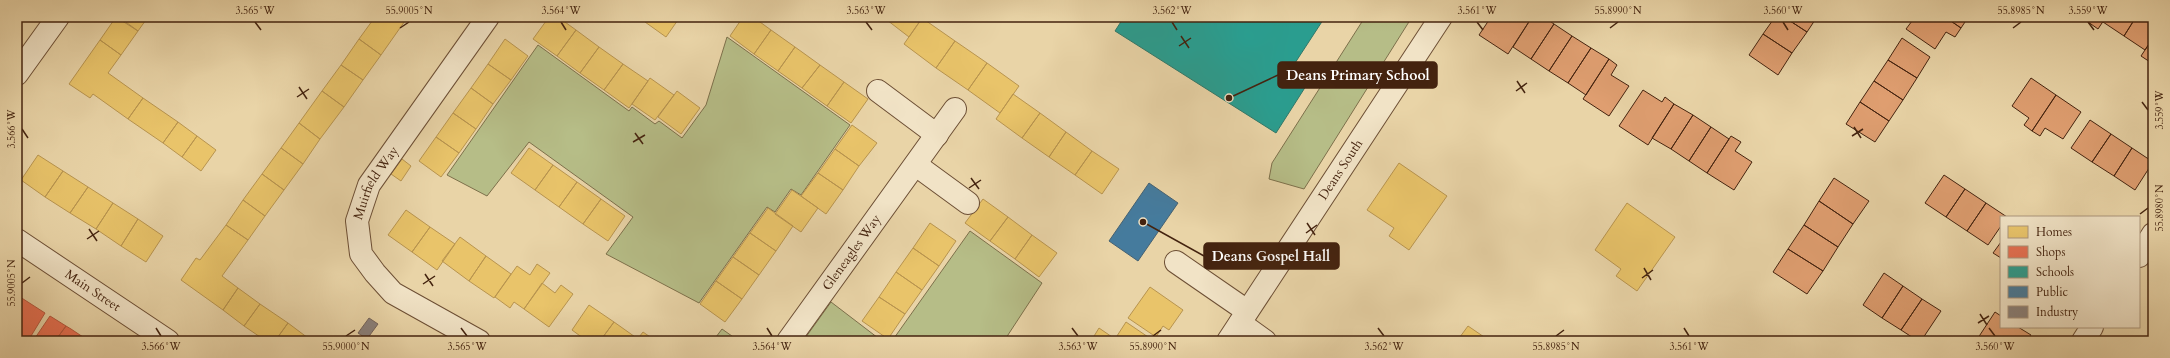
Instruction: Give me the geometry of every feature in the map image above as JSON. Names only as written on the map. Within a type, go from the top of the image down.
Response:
[{"type":"street","points":[[17,74],[58,17]]},
{"type":"street","name":"Muirfield Way","points":[[479,341],[393,293],[375,273],[361,254],[357,221],[369,185],[488,17]]},
{"type":"street","name":"Deans South","points":[[1239,325],[1441,17]]},
{"type":"street","points":[[878,91],[937,135]]},
{"type":"street","name":"Gleneagles Way","points":[[788,341],[955,109]]},
{"type":"street","points":[[916,165],[968,203]]},
{"type":"street","points":[[2140,254],[2153,234]]},
{"type":"street","name":"Main Street","points":[[17,240],[168,341]]},
{"type":"street","points":[[1176,262],[1239,325],[1265,341]]},
{"type":"street","points":[[2083,341],[2091,328]]},
{"type":"green space","points":[[1365,17],[1412,17],[1304,189],[1269,179],[1272,163]]},
{"type":"green space","points":[[727,37],[850,125],[801,195],[791,189],[775,212],[767,207],[699,303],[606,254],[633,217],[529,142],[487,196],[447,175],[538,45],[629,111],[632,107],[655,124],[659,121],[682,138],[706,105]]},
{"type":"green space","points":[[970,231],[1042,283],[1004,341],[892,341]]},
{"type":"green space","points":[[831,302],[882,341],[803,341]]},
{"type":"green space","points":[[722,329],[739,341],[713,341]]},
{"type":"building: Homes","points":[[116,17],[138,31],[121,55],[100,40]]},
{"type":"building: Homes","points":[[119,17],[148,17],[138,31]]},
{"type":"building: Homes","points":[[375,17],[415,17],[412,22],[407,18],[381,55],[359,39]]},
{"type":"building: Homes","points":[[549,17],[558,17],[576,30],[557,56],[533,39]]},
{"type":"building: Homes","points":[[649,17],[680,17],[666,37],[645,22]]},
{"type":"building: Homes","points":[[743,17],[753,17],[771,30],[754,54],[730,36]]},
{"type":"building: Homes","points":[[883,17],[923,17],[909,37]]},
{"type":"building: Homes","points":[[922,18],[955,41],[936,68],[904,44]]},
{"type":"building: Homes","points":[[576,30],[599,47],[580,73],[557,56]]},
{"type":"building: Homes","points":[[771,30],[795,47],[778,71],[754,54]]},
{"type":"building: Homes","points":[[359,39],[381,55],[363,80],[341,65]]},
{"type":"building: Homes","points":[[505,39],[528,56],[511,80],[488,64]]},
{"type":"building: Homes","points":[[100,40],[121,55],[108,73],[143,98],[128,119],[93,94],[90,98],[69,84]]},
{"type":"building: Homes","points":[[955,41],[987,63],[968,90],[936,68]]},
{"type":"building: Homes","points":[[599,47],[623,64],[604,90],[580,73]]},
{"type":"building: Homes","points":[[795,47],[820,65],[802,88],[778,71]]},
{"type":"building: Homes","points":[[987,63],[1019,86],[1000,113],[968,90]]},
{"type":"building: Homes","points":[[488,64],[511,80],[493,104],[471,88]]},
{"type":"building: Homes","points":[[623,64],[648,81],[629,108],[604,90]]},
{"type":"building: Homes","points":[[341,65],[363,80],[344,107],[322,91]]},
{"type":"building: Homes","points":[[820,65],[844,82],[827,106],[802,88]]},
{"type":"building: Homes","points":[[650,78],[674,95],[655,120],[632,104]]},
{"type":"building: Homes","points":[[844,82],[868,99],[851,123],[827,106]]},
{"type":"building: Homes","points":[[471,88],[493,104],[476,129],[453,113]]},
{"type":"building: Homes","points":[[322,91],[344,107],[320,139],[299,123]]},
{"type":"building: Homes","points":[[677,91],[700,108],[681,134],[658,117]]},
{"type":"building: Homes","points":[[1013,94],[1040,113],[1022,138],[996,119]]},
{"type":"building: Homes","points":[[143,98],[178,122],[163,143],[128,119]]},
{"type":"building: Homes","points":[[453,113],[476,129],[459,153],[436,137]]},
{"type":"building: Homes","points":[[1040,113],[1066,132],[1049,157],[1022,138]]},
{"type":"building: Homes","points":[[178,122],[197,136],[182,157],[163,143]]},
{"type":"building: Homes","points":[[299,123],[320,139],[303,164],[281,148]]},
{"type":"building: Homes","points":[[852,125],[877,143],[859,166],[835,149]]},
{"type":"building: Homes","points":[[1066,132],[1092,151],[1075,175],[1049,157]]},
{"type":"building: Homes","points":[[197,136],[216,150],[201,171],[182,157]]},
{"type":"building: Homes","points":[[436,137],[459,153],[441,177],[419,161]]},
{"type":"building: Homes","points":[[281,148],[303,164],[284,190],[262,174]]},
{"type":"building: Homes","points":[[529,148],[553,165],[535,190],[511,173]]},
{"type":"building: Homes","points":[[835,149],[859,166],[843,190],[818,173]]},
{"type":"building: Homes","points":[[1092,151],[1119,169],[1102,194],[1075,175]]},
{"type":"building: Homes","points":[[38,155],[63,171],[45,197],[21,180]]},
{"type":"building: Homes","points":[[402,159],[411,166],[401,181],[391,174]]},
{"type":"building: Homes","points":[[1399,163],[1447,196],[1409,250],[1389,236],[1394,228],[1367,210]]},
{"type":"building: Homes","points":[[553,165],[577,182],[559,207],[535,190]]},
{"type":"building: Homes","points":[[63,171],[88,187],[70,213],[45,197]]},
{"type":"building: Homes","points":[[818,173],[843,190],[826,214],[801,196]]},
{"type":"building: Homes","points":[[262,174],[284,190],[265,216],[243,200]]},
{"type":"building: Homes","points":[[577,182],[601,199],[583,224],[559,207]]},
{"type":"building: Homes","points":[[88,187],[113,203],[96,229],[70,213]]},
{"type":"building: Homes","points":[[792,190],[818,208],[801,232],[775,214]]},
{"type":"building: Homes","points":[[601,199],[625,216],[608,241],[583,224]]},
{"type":"building: Homes","points":[[983,199],[1008,217],[990,241],[965,223]]},
{"type":"building: Homes","points":[[243,200],[265,216],[248,240],[226,225]]},
{"type":"building: Homes","points":[[113,203],[138,219],[121,246],[96,229]]},
{"type":"building: Homes","points":[[1627,203],[1675,237],[1637,291],[1616,276],[1621,269],[1595,250]]},
{"type":"building: Homes","points":[[768,208],[793,226],[776,251],[750,233]]},
{"type":"building: Homes","points":[[406,210],[430,227],[412,252],[388,235]]},
{"type":"building: Homes","points":[[1008,217],[1032,235],[1015,259],[990,241]]},
{"type":"building: Homes","points":[[138,219],[163,236],[146,262],[121,246]]},
{"type":"building: Homes","points":[[930,223],[956,241],[939,266],[913,248]]},
{"type":"building: Homes","points":[[226,225],[248,240],[222,276],[238,288],[223,310],[181,280],[196,258],[200,260]]},
{"type":"building: Homes","points":[[430,227],[455,244],[437,270],[412,252]]},
{"type":"building: Homes","points":[[750,233],[776,251],[759,275],[733,257]]},
{"type":"building: Homes","points":[[1032,235],[1057,253],[1039,277],[1015,259]]},
{"type":"building: Homes","points":[[460,237],[486,256],[469,281],[442,261]]},
{"type":"building: Homes","points":[[913,248],[939,266],[922,290],[896,272]]},
{"type":"building: Homes","points":[[486,256],[511,274],[494,298],[469,281]]},
{"type":"building: Homes","points":[[733,257],[759,275],[742,299],[716,281]]},
{"type":"building: Homes","points":[[537,264],[550,273],[524,309],[514,302],[510,308],[495,297],[517,266],[530,275]]},
{"type":"building: Homes","points":[[896,272],[922,290],[905,314],[879,297]]},
{"type":"building: Homes","points":[[716,281],[742,299],[725,322],[700,304]]},
{"type":"building: Homes","points":[[542,283],[555,293],[561,285],[573,294],[549,327],[524,309]]},
{"type":"building: Homes","points":[[1150,287],[1183,310],[1169,330],[1163,326],[1156,337],[1128,318]]},
{"type":"building: Homes","points":[[238,288],[260,304],[244,326],[223,310]]},
{"type":"building: Homes","points":[[879,297],[905,314],[888,339],[862,321]]},
{"type":"building: Homes","points":[[260,304],[288,323],[275,341],[266,341],[244,326]]},
{"type":"building: Homes","points":[[589,305],[614,322],[600,341],[587,341],[572,330]]},
{"type":"building: Homes","points":[[614,322],[638,339],[636,341],[600,341]]},
{"type":"building: Homes","points":[[1126,322],[1154,341],[1091,341],[1099,328],[1115,339]]},
{"type":"building: Homes","points":[[288,323],[312,341],[275,341]]},
{"type":"building: Homes","points":[[1468,326],[1490,341],[1457,341]]},
{"type":"building: Homes","points":[[643,332],[656,341],[636,341]]},
{"type":"building: Shops","points":[[17,295],[45,313],[28,341],[17,341]]},
{"type":"building: Shops","points":[[50,316],[66,326],[55,341],[33,341]]},
{"type":"building: Shops","points":[[66,326],[71,329],[89,341],[55,341]]},
{"type":"building: Schools","points":[[1124,17],[1325,17],[1295,63],[1313,75],[1276,133],[1115,31]]},
{"type":"building: Public","points":[[1149,183],[1178,203],[1138,261],[1109,241]]},
{"type":"building: Industry","points":[[369,318],[378,324],[367,339],[358,333]]},
{"type":"building: Other","points":[[1491,17],[1532,17],[1508,54],[1479,35]]},
{"type":"building: Other","points":[[1532,17],[1544,17],[1554,24],[1531,59],[1513,47]]},
{"type":"building: Other","points":[[1775,17],[1784,17],[1807,32],[1792,53],[1763,34]]},
{"type":"building: Other","points":[[1784,17],[1817,17],[1807,32]]},
{"type":"building: Other","points":[[1915,17],[1945,17],[1961,28],[1955,37],[1946,32],[1935,49],[1906,29]]},
{"type":"building: Other","points":[[1945,17],[1964,17],[1967,19],[1961,28]]},
{"type":"building: Other","points":[[2081,17],[2106,17],[2098,29]]},
{"type":"building: Other","points":[[2106,17],[2136,17],[2124,36],[2103,22]]},
{"type":"building: Other","points":[[2136,17],[2153,17],[2153,38],[2145,50],[2124,36]]},
{"type":"building: Other","points":[[1554,24],[1572,36],[1549,71],[1531,59]]},
{"type":"building: Other","points":[[1763,34],[1792,53],[1778,75],[1749,55]]},
{"type":"building: Other","points":[[1572,36],[1591,48],[1568,83],[1549,71]]},
{"type":"building: Other","points":[[1902,38],[1930,57],[1917,78],[1888,60]]},
{"type":"building: Other","points":[[2153,38],[2153,64],[2141,56]]},
{"type":"building: Other","points":[[1591,48],[1609,59],[1586,95],[1568,83]]},
{"type":"building: Other","points":[[1609,59],[1617,65],[1611,75],[1629,86],[1609,116],[1583,99]]},
{"type":"building: Other","points":[[1888,60],[1917,78],[1903,100],[1874,81]]},
{"type":"building: Other","points":[[2031,78],[2056,95],[2032,131],[2024,125],[2029,118],[2012,106]]},
{"type":"building: Other","points":[[1874,81],[1903,100],[1889,121],[1860,102]]},
{"type":"building: Other","points":[[1643,90],[1662,102],[1665,97],[1674,104],[1648,145],[1619,126]]},
{"type":"building: Other","points":[[2056,95],[2081,112],[2063,139],[2045,128],[2040,136],[2032,131]]},
{"type":"building: Other","points":[[1860,102],[1889,121],[1875,142],[1846,124]]},
{"type":"building: Other","points":[[1674,104],[1693,115],[1671,149],[1652,138]]},
{"type":"building: Other","points":[[1693,115],[1711,127],[1689,161],[1671,149]]},
{"type":"building: Other","points":[[2090,120],[2111,134],[2092,162],[2071,148]]},
{"type":"building: Other","points":[[1711,127],[1729,139],[1707,173],[1689,161]]},
{"type":"building: Other","points":[[2111,134],[2132,148],[2114,176],[2092,162]]},
{"type":"building: Other","points":[[1731,136],[1741,142],[1735,151],[1752,162],[1734,190],[1707,173]]},
{"type":"building: Other","points":[[2132,148],[2153,162],[2135,190],[2114,176]]},
{"type":"building: Other","points":[[1944,175],[1965,189],[1946,217],[1925,203]]},
{"type":"building: Other","points":[[1834,178],[1869,201],[1853,224],[1819,201]]},
{"type":"building: Other","points":[[1965,189],[1986,203],[1967,231],[1946,217]]},
{"type":"building: Other","points":[[1819,201],[1853,224],[1838,247],[1804,225]]},
{"type":"building: Other","points":[[1986,203],[2006,216],[2000,216],[2000,227],[1988,245],[1967,231]]},
{"type":"building: Other","points":[[1804,225],[1838,247],[1823,271],[1788,249]]},
{"type":"building: Other","points":[[2000,243],[2000,257],[1993,253]]},
{"type":"building: Other","points":[[1788,249],[1823,271],[1807,294],[1773,272]]},
{"type":"building: Other","points":[[1884,273],[1903,286],[1882,318],[1863,305]]},
{"type":"building: Other","points":[[1903,286],[1922,299],[1901,330],[1882,318]]},
{"type":"building: Other","points":[[1922,299],[1941,311],[1921,341],[1918,341],[1901,330]]},
{"type":"building: Other","points":[[1995,312],[2000,315],[2000,328],[2020,328],[2031,335],[2027,341],[1976,341]]},
{"type":"place","name":"Deans Primary School","points":[[1229,98]]},
{"type":"place","name":"Deans Gospel Hall","points":[[1143,222]]}]
